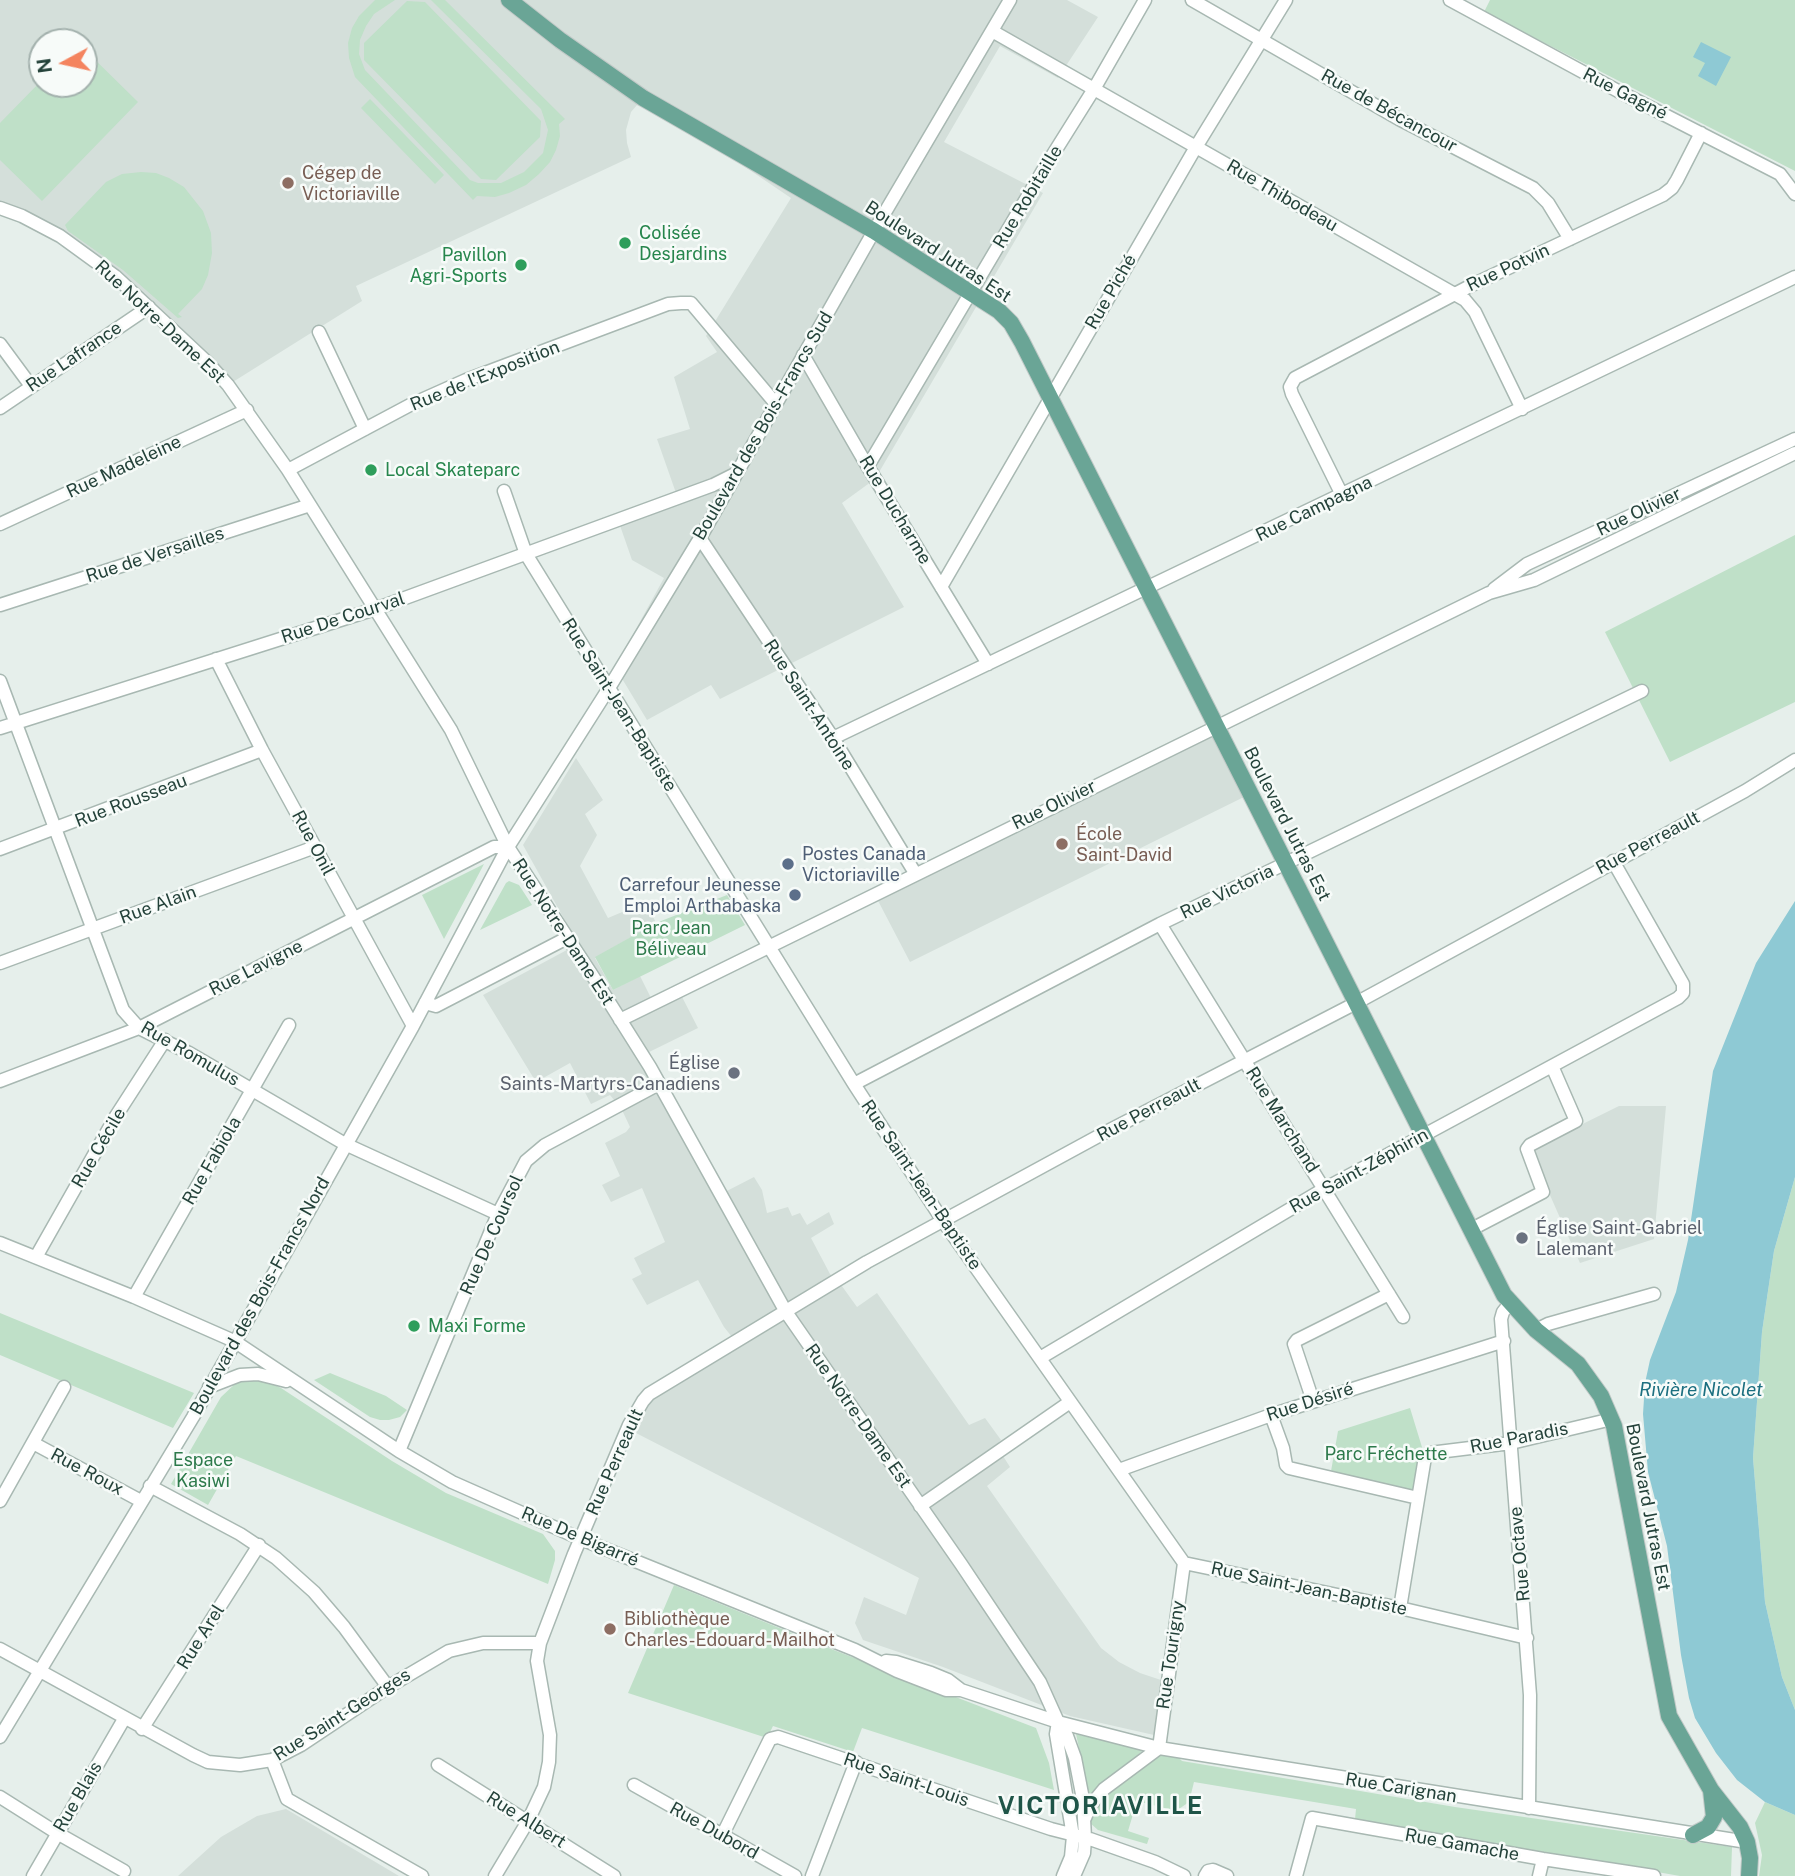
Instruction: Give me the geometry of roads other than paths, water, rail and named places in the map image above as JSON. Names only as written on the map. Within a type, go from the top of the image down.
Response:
[{"type":"main road","name":"Boulevard Jutras Est","points":[[509,0],[560,40],[643,98],[874,231],[999,311],[1011,323],[1470,1230],[1510,1303],[1578,1364],[1592,1380],[1612,1419],[1663,1696],[1676,1731],[1710,1790],[1731,1813],[1747,1842],[1749,1876]]},
{"type":"main road","points":[[1693,1835],[1708,1827],[1714,1817],[1710,1790]]},
{"type":"street","name":"Boulevard des Bois-Francs Sud","points":[[508,847],[700,538],[874,231],[1010,0]]},
{"type":"street","name":"Rue Robitaille","points":[[868,466],[1145,0]]},
{"type":"street","name":"Rue de Bécancour","points":[[1192,0],[1399,119],[1533,188],[1548,203],[1570,239]]},
{"type":"street","name":"Rue Piché","points":[[941,587],[1196,147],[1286,0]]},
{"type":"street","name":"Rue Gagné","points":[[1450,0],[1618,91],[1780,174],[1795,194]]},
{"type":"street","name":"Rue Thibodeau","points":[[992,31],[1465,300],[1475,312],[1522,409]]},
{"type":"street","name":"Rue Potvin","points":[[1342,495],[1292,394],[1290,387],[1295,378],[1454,294],[1663,195],[1672,188],[1701,133]]},
{"type":"street","name":"Rue Notre-Dame Est","points":[[0,208],[22,216],[82,250],[149,307],[208,363],[247,411],[288,470],[451,730],[508,847],[659,1084],[786,1312],[1040,1682],[1075,1758],[1085,1818],[1079,1837]]},
{"type":"street","name":"Rue Campagna","points":[[832,738],[1795,277]]},
{"type":"street","name":"Rue de l'Exposition","points":[[288,470],[410,405],[509,362],[668,304],[691,303],[776,404]]},
{"type":"street","name":"Rue Lafrance","points":[[0,408],[149,307]]},
{"type":"street","points":[[320,332],[365,429]]},
{"type":"street","points":[[0,344],[32,386]]},
{"type":"street","name":"Rue Ducharme","points":[[803,355],[988,664]]},
{"type":"street","name":"Rue Madeleine","points":[[0,524],[247,411]]},
{"type":"street","name":"Rue Olivier","points":[[1489,593],[1527,564],[1795,439]]},
{"type":"street","name":"Rue Olivier","points":[[620,1020],[1489,593],[1534,580],[1795,453]]},
{"type":"street","name":"Rue De Courval","points":[[0,728],[375,608],[682,496],[737,473]]},
{"type":"street","name":"Rue Saint-Jean-Baptiste","points":[[504,491],[526,554],[854,1084],[943,1221],[1184,1563],[1400,1608],[1527,1638]]},
{"type":"street","points":[[682,496],[699,496],[706,499],[714,512]]},
{"type":"street","name":"Rue de Versailles","points":[[0,606],[310,505]]},
{"type":"street","name":"Rue Saint-Antoine","points":[[700,538],[832,738],[915,873]]},
{"type":"street","name":"Rue Onil","points":[[215,659],[413,1026]]},
{"type":"street","name":"Rue Romulus","points":[[0,681],[123,1010],[139,1028],[165,1040],[345,1144],[498,1214]]},
{"type":"street","name":"Rue Victoria","points":[[854,1084],[1160,924],[1642,691]]},
{"type":"street","name":"Rue Rousseau","points":[[0,849],[262,750]]},
{"type":"street","name":"Rue Perreault","points":[[495,1876],[528,1821],[544,1787],[551,1749],[537,1667],[540,1643],[629,1425],[644,1399],[867,1262],[1244,1059],[1356,1003],[1745,791],[1795,760]]},
{"type":"street","name":"Rue Lavigne","points":[[0,1082],[139,1028],[494,847],[508,847]]},
{"type":"street","name":"Boulevard des Bois-Francs Nord","points":[[0,1737],[193,1417],[413,1026],[508,847]]},
{"type":"street","name":"Rue Alain","points":[[0,963],[315,848]]},
{"type":"street","name":"Rue Saint-Zéphirin","points":[[1040,1358],[1324,1189],[1678,998],[1683,993],[1683,984],[1613,861]]},
{"type":"street","name":"Rue Marchand","points":[[1160,924],[1403,1317]]},
{"type":"street","points":[[425,1003],[436,1006],[568,938]]},
{"type":"street","name":"Rue Fabiola","points":[[134,1297],[289,1025]]},
{"type":"street","name":"Rue Cécile","points":[[36,1257],[116,1115],[165,1040]]},
{"type":"street","points":[[1470,1230],[1541,1195],[1543,1189],[1527,1149],[1575,1123],[1575,1115],[1552,1066]]},
{"type":"street","name":"Rue De Coursol","points":[[399,1451],[498,1214],[526,1161],[545,1145],[659,1084]]},
{"type":"street","name":"Rue De Bigarré","points":[[0,1243],[234,1341],[399,1451],[452,1482],[581,1539],[879,1661],[897,1671],[946,1690],[961,1690],[1058,1722]]},
{"type":"street","points":[[1312,1401],[1294,1344],[1297,1340],[1389,1294]]},
{"type":"street","points":[[1536,1329],[1654,1294]]},
{"type":"street","name":"Rue Octave","points":[[1510,1303],[1501,1319],[1527,1638],[1531,1722],[1529,1808]]},
{"type":"street","name":"Rue Désiré","points":[[1119,1470],[1270,1415],[1504,1341]]},
{"type":"street","name":"Rue De Bigarré","points":[[209,1387],[240,1375],[258,1374],[296,1384]]},
{"type":"street","points":[[1,1496],[64,1387]]},
{"type":"street","points":[[920,1506],[1070,1402]]},
{"type":"street","points":[[1270,1415],[1289,1468],[1418,1498],[1400,1608]]},
{"type":"street","name":"Rue Paradis","points":[[1418,1498],[1426,1457],[1430,1453],[1511,1443],[1612,1419]]},
{"type":"street","name":"Rue Roux","points":[[33,1443],[141,1501]]},
{"type":"street","points":[[150,1486],[259,1545],[314,1592],[357,1643],[388,1687]]},
{"type":"street","name":"Rue Arel","points":[[142,1729],[259,1545]]},
{"type":"street","name":"Rue Tourigny","points":[[1159,1748],[1184,1563]]},
{"type":"street","name":"Rue Saint-Georges","points":[[0,1649],[142,1729],[208,1762],[240,1765],[272,1760],[301,1745],[435,1658],[465,1646],[496,1642],[540,1643]]},
{"type":"street","name":"Rue Blais","points":[[33,1876],[124,1719]]},
{"type":"street","points":[[1058,1722],[1056,1734],[1084,1853],[1074,1876]]},
{"type":"street","name":"Rue Carignan","points":[[1058,1722],[1159,1748],[1747,1842]]},
{"type":"street","name":"Rue Saint-Louis","points":[[722,1836],[773,1736],[1155,1862],[1184,1876]]},
{"type":"street","points":[[1085,1818],[1090,1806],[1104,1789],[1159,1748]]},
{"type":"street","points":[[272,1760],[287,1799],[422,1876]]},
{"type":"street","points":[[812,1876],[856,1762]]},
{"type":"street","name":"Rue Albert","points":[[438,1765],[614,1876]]},
{"type":"street","name":"Rue Dubord","points":[[634,1785],[796,1876]]},
{"type":"street","points":[[0,1797],[124,1871]]},
{"type":"street","name":"Rue Gamache","points":[[1296,1876],[1312,1818],[1627,1874],[1654,1876]]},
{"type":"street","points":[[1063,1876],[1079,1837]]},
{"type":"street","points":[[1539,1876],[1543,1859]]},
{"type":"street","points":[[1207,1873],[1213,1870],[1227,1876]]},
{"type":"water","points":[[1701,42],[1731,57],[1716,86],[1698,76],[1705,63],[1693,57]]},
{"type":"water","name":"Rivière Nicolet","points":[[1795,901],[1795,1177],[1774,1251],[1768,1291],[1762,1332],[1753,1458],[1765,1602],[1782,1677],[1795,1710],[1795,1815],[1765,1802],[1737,1780],[1716,1753],[1695,1718],[1681,1655],[1667,1546],[1648,1472],[1643,1414],[1650,1360],[1676,1292],[1688,1240],[1713,1071],[1756,963]]},
{"type":"place","name":"Cégep de Victoriaville","points":[[288,183]]},
{"type":"place","name":"Colisée Desjardins","points":[[625,243]]},
{"type":"place","name":"Pavillon Agri-Sports","points":[[521,265]]},
{"type":"place","name":"Local Skateparc","points":[[371,470]]},
{"type":"place","name":"École Saint-David","points":[[1062,844]]},
{"type":"place","name":"Postes Canada Victoriaville","points":[[788,864]]},
{"type":"place","name":"Carrefour Jeunesse Emploi Arthabaska","points":[[795,895]]},
{"type":"place","name":"Église Saints-Martyrs-Canadiens","points":[[734,1073]]},
{"type":"place","name":"Église Saint-Gabriel Lalemant","points":[[1522,1238]]},
{"type":"place","name":"Maxi Forme","points":[[414,1326]]},
{"type":"place","name":"Bibliothèque Charles-Edouard-Mailhot","points":[[610,1629]]},
{"type":"district","name":"VICTORIAVILLE","points":[[1101,1807]]},
{"type":"park label","name":"Parc Jean Béliveau","points":[[671,938]]},
{"type":"park label","name":"Parc Fréchette","points":[[1386,1454]]},
{"type":"park label","name":"Espace Kasiwi","points":[[203,1470]]}]
